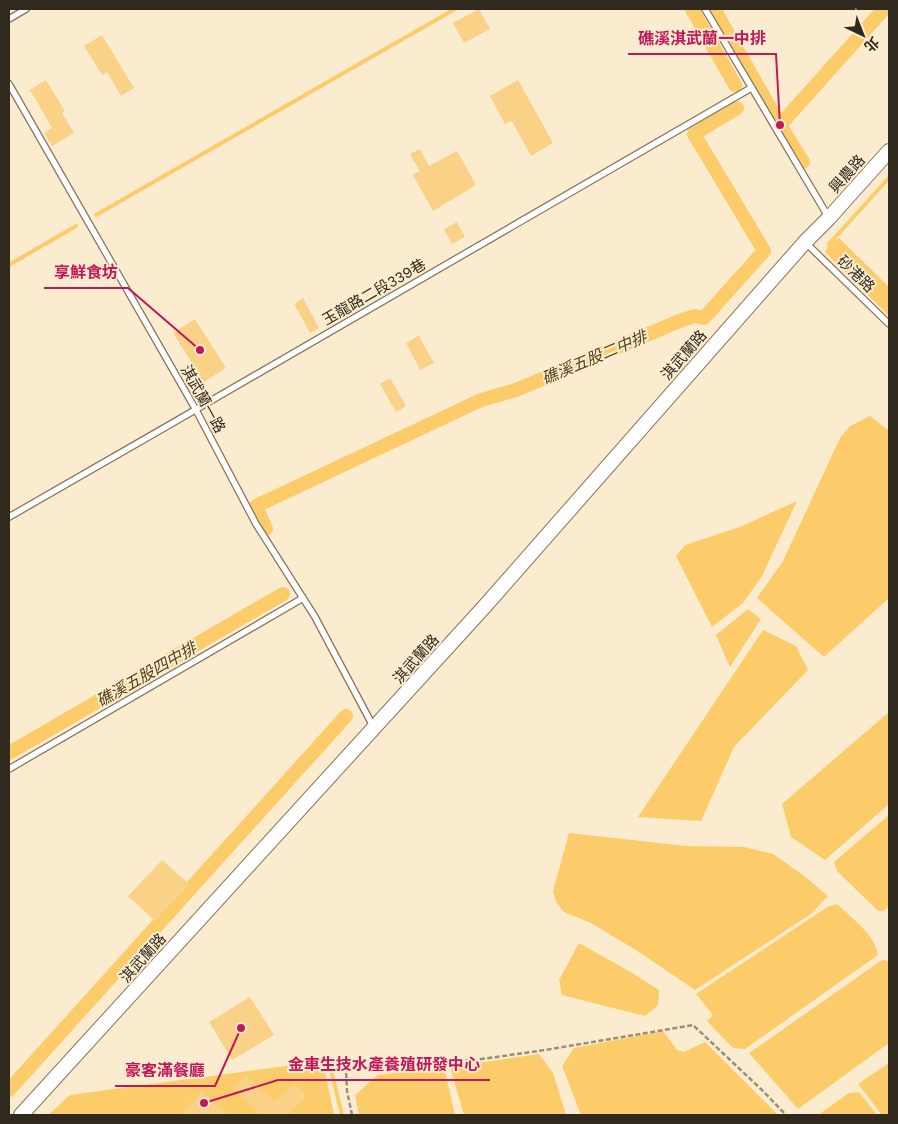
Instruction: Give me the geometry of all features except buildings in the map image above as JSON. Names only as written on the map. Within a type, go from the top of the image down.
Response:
[{"type":"street","name":"興農路","points":[[829,218],[889,151]]},
{"type":"street","name":"淇武蘭路","points":[[21,1115],[485,606],[805,242],[829,218]]},
{"type":"lane","points":[[9,19],[26,9]]},
{"type":"lane","points":[[705,9],[829,218]]},
{"type":"lane","name":"淇武蘭一路","points":[[9,84],[196,410],[256,524],[303,598],[374,728]]},
{"type":"lane","name":"玉龍路二段339巷","points":[[9,517],[751,88]]},
{"type":"lane","name":"砂港路","points":[[805,242],[889,324]]},
{"type":"lane","points":[[9,769],[303,598]]},
{"type":"path","points":[[352,1115],[346,1070],[358,1066],[475,1060],[693,1025],[786,1115]]},
{"type":"shaded area","points":[[839,238],[889,287],[889,316],[825,252],[829,244]]},
{"type":"shaded area","points":[[870,416],[889,431],[889,598],[824,657],[757,598],[783,561],[840,438],[850,426]]},
{"type":"shaded area","points":[[797,501],[762,576],[743,603],[712,627],[676,556],[685,545],[740,527]]},
{"type":"shaded area","points":[[748,609],[761,619],[730,667],[716,635]]},
{"type":"shaded area","points":[[763,630],[796,646],[808,670],[734,747],[701,821],[638,817]]},
{"type":"shaded area","points":[[889,712],[889,804],[825,860],[791,837],[782,804]]},
{"type":"shaded area","points":[[889,815],[889,907],[883,911],[878,911],[837,871],[834,862]]},
{"type":"shaded area","points":[[569,833],[685,846],[744,847],[773,854],[803,875],[828,896],[811,914],[695,990],[636,950],[591,923],[564,912],[556,902],[553,891]]},
{"type":"shaded area","points":[[837,904],[868,934],[873,941],[878,955],[745,1049],[733,1048],[707,1021],[713,1015],[696,994],[829,906]]},
{"type":"shaded area","points":[[579,943],[659,990],[658,1005],[645,1016],[562,995],[559,980]]},
{"type":"shaded area","points":[[882,960],[889,961],[889,1043],[798,1109],[749,1053]]},
{"type":"shaded area","points":[[663,1031],[677,1050],[684,1052],[705,1042],[778,1115],[581,1115],[562,1066],[574,1048]]},
{"type":"shaded area","points":[[539,1054],[553,1073],[566,1115],[464,1115],[450,1067]]},
{"type":"shaded area","points":[[323,1061],[334,1115],[48,1115],[70,1095]]},
{"type":"shaded area","points":[[889,1063],[889,1115],[882,1115],[858,1084]]},
{"type":"shaded area","points":[[444,1067],[455,1115],[359,1115],[355,1095],[378,1075]]},
{"type":"shaded area","points":[[859,1092],[877,1115],[818,1115],[849,1093]]},
{"type":"waterway","points":[[96,215],[455,9]]},
{"type":"waterway","name":"礁溪五股二中排","points":[[692,9],[735,85]]},
{"type":"waterway","points":[[714,9],[780,125]]},
{"type":"waterway","points":[[803,162],[780,125],[884,9]]},
{"type":"waterway","name":"礁溪五股二中排","points":[[266,529],[256,506],[481,400],[516,390],[682,320],[695,316],[704,318],[764,251],[694,134],[737,108]]},
{"type":"waterway","points":[[829,244],[889,178]]},
{"type":"waterway","points":[[9,265],[76,226]]},
{"type":"waterway","name":"礁溪五股四中排","points":[[9,753],[283,594]]},
{"type":"waterway","points":[[9,1090],[346,716]]},
{"type":"waterway","points":[[331,1070],[342,1115]]},
{"type":"place","name":"礁溪淇武蘭一中排","points":[[780,125]]},
{"type":"place","name":"享鮮食坊","points":[[200,350]]},
{"type":"place","name":"豪客滿餐廳","points":[[241,1028]]},
{"type":"place","name":"金車生技水產養殖研發中心","points":[[204,1103]]}]
